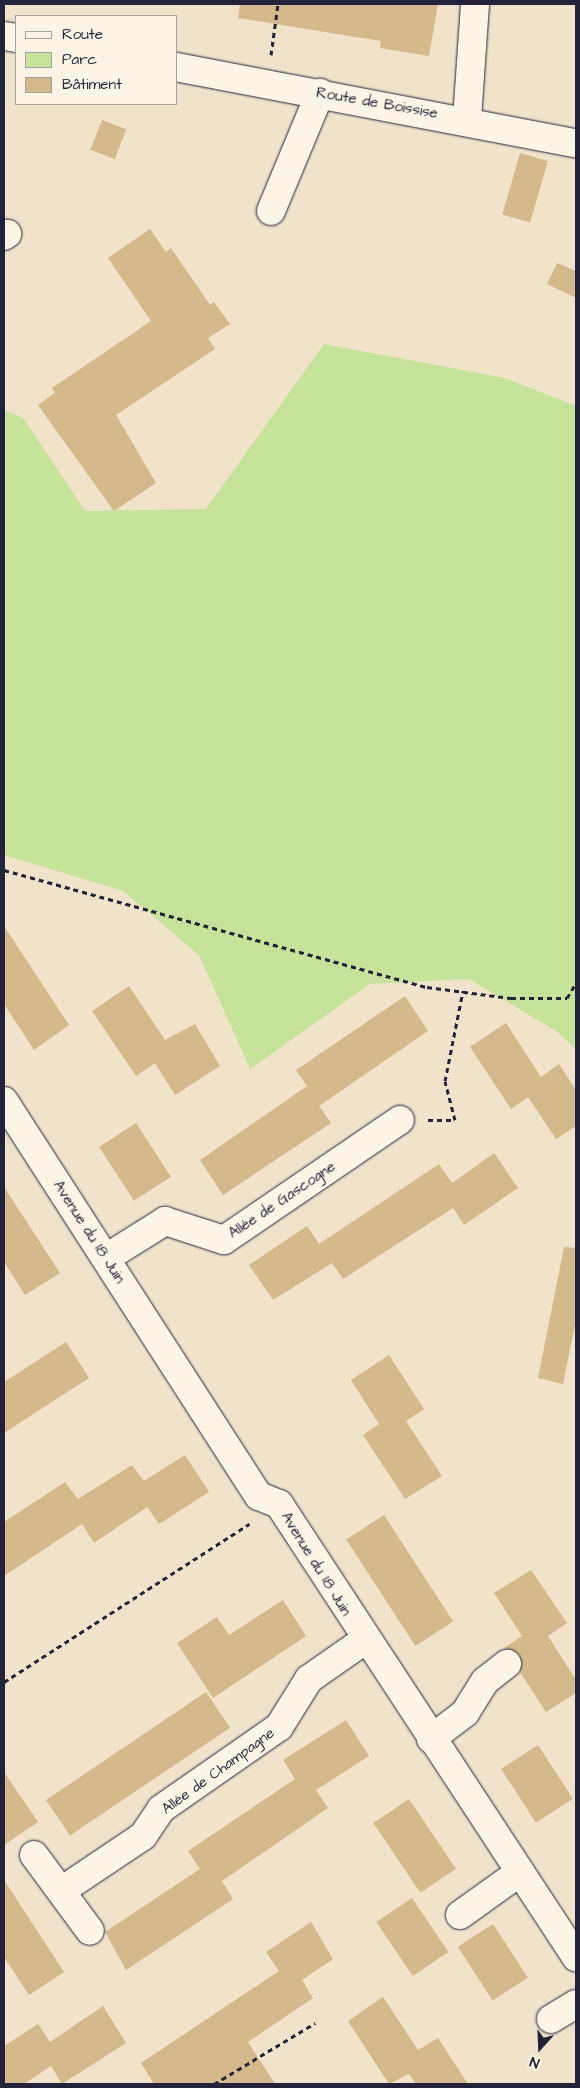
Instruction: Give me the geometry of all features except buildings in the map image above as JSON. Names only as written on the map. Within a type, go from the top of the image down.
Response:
[{"type":"street","points":[[467,119],[475,4]]},
{"type":"street","name":"Route de Boissise","points":[[178,67],[467,119],[576,143]]},
{"type":"street","points":[[271,211],[320,93]]},
{"type":"street","name":"Avenue du 18 Juin","points":[[4,1101],[259,1496],[279,1504],[365,1640],[576,1957]]},
{"type":"street","name":"Allée de Gascogne","points":[[106,1258],[165,1221],[224,1240],[400,1120]]},
{"type":"street","name":"Allée de Champagne","points":[[61,1891],[143,1836],[161,1809],[279,1727],[309,1679],[365,1640]]},
{"type":"street","points":[[431,1739],[465,1713],[485,1681],[507,1664]]},
{"type":"street","points":[[34,1855],[90,1931]]},
{"type":"street","points":[[460,1915],[520,1872]]},
{"type":"street","points":[[551,2019],[576,2004]]},
{"type":"path","points":[[270,56],[278,4]]},
{"type":"path","points":[[4,870],[427,987],[511,998],[567,998],[576,983]]},
{"type":"path","points":[[400,1120],[455,1120],[445,1081],[463,991]]},
{"type":"path","points":[[4,1682],[279,1504]]},
{"type":"path","points":[[214,2084],[315,2023]]},
{"type":"green space","points":[[324,344],[505,378],[576,406],[576,1049],[556,1031],[469,979],[370,984],[250,1069],[199,955],[123,891],[4,855],[4,410],[23,418],[85,511],[206,509]]}]
